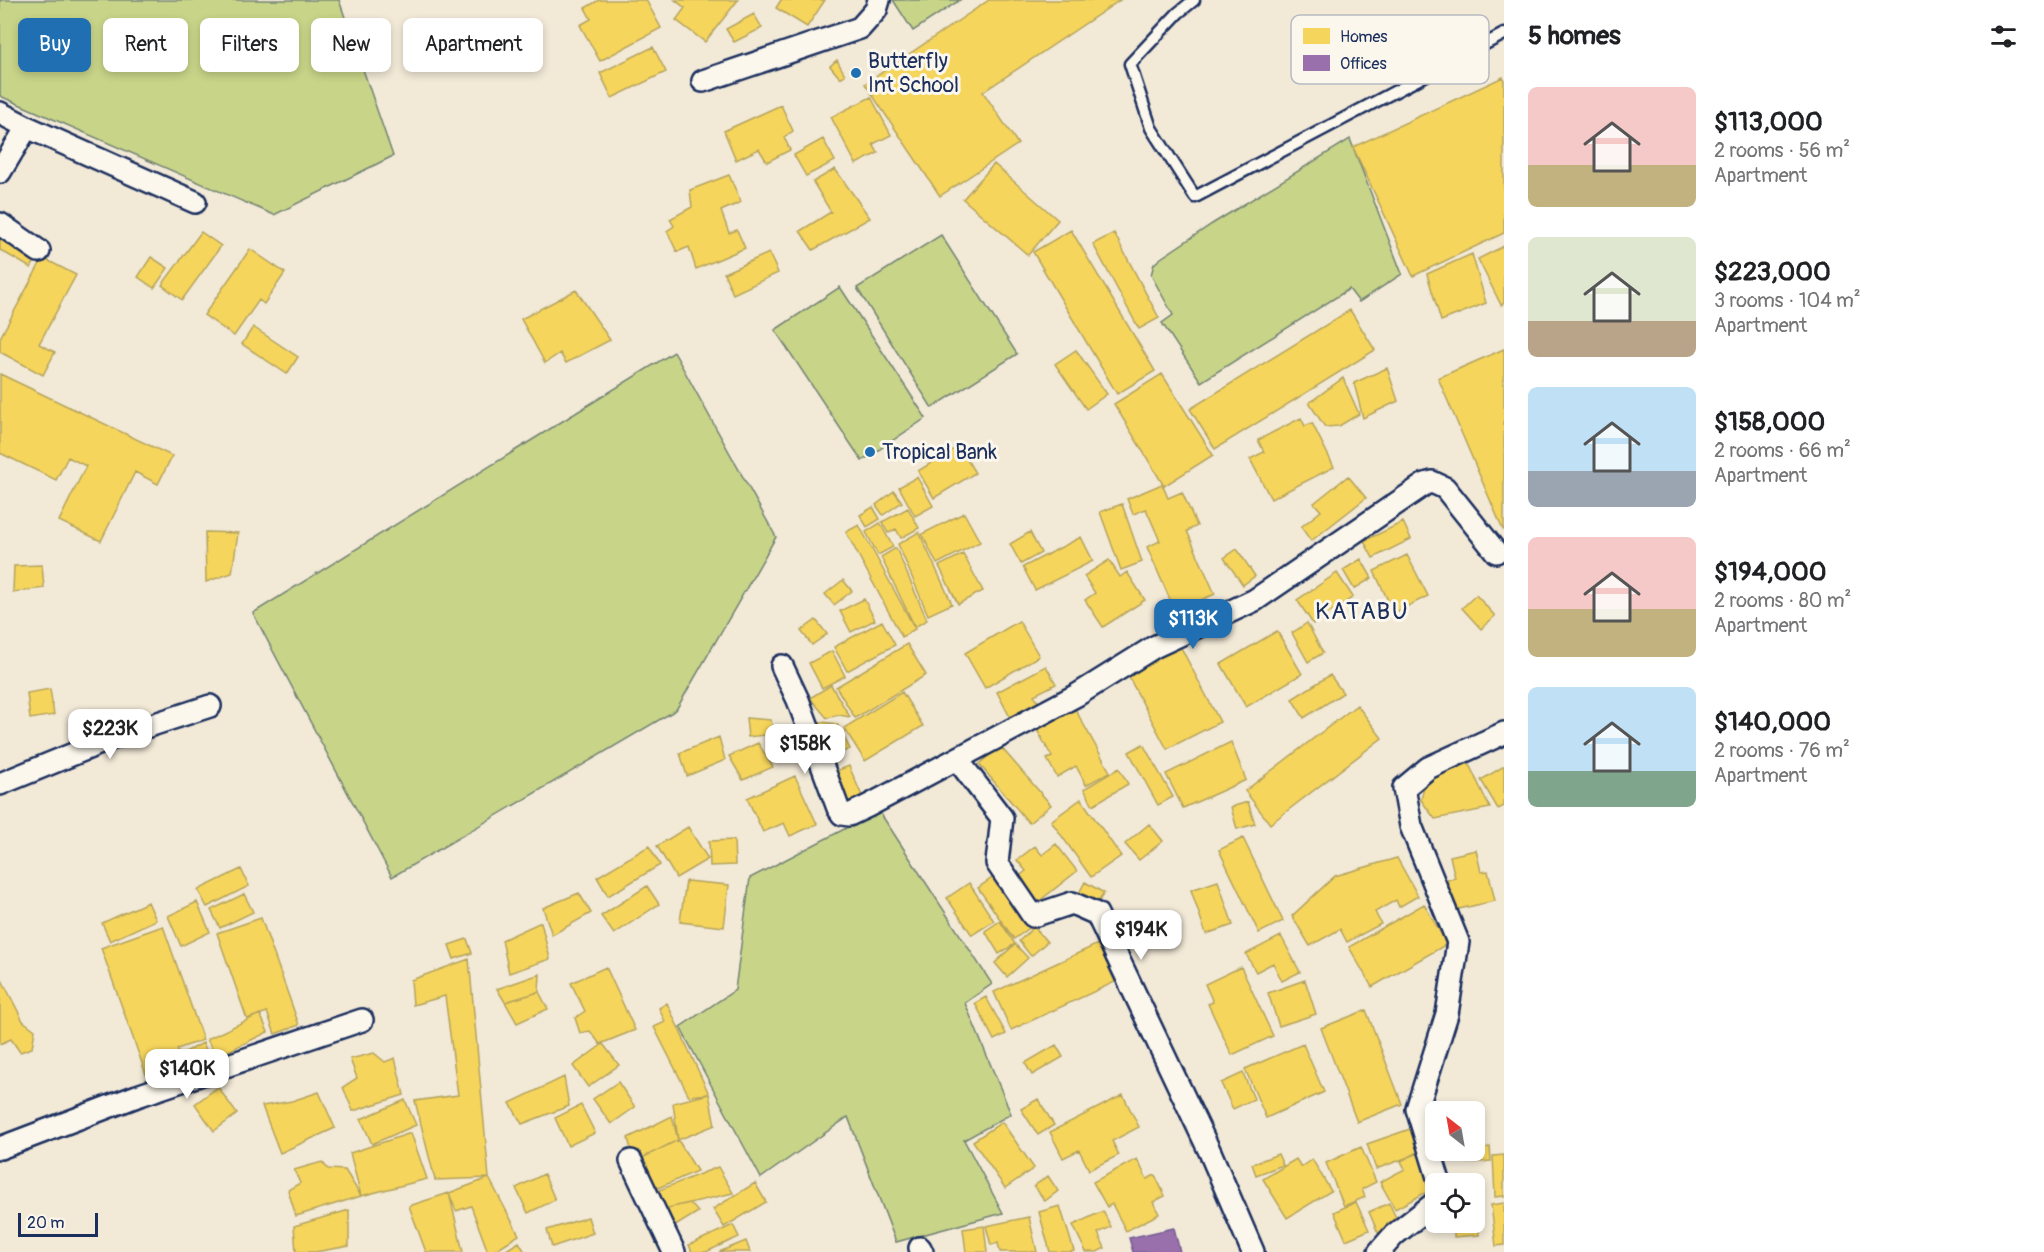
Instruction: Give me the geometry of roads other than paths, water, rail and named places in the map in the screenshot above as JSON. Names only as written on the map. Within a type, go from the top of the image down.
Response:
[{"type":"street","points":[[703,81],[860,28],[876,10],[879,0]]},
{"type":"street","points":[[0,113],[195,202]]},
{"type":"street","points":[[0,172],[27,127]]},
{"type":"street","points":[[0,224],[39,251]]},
{"type":"street","points":[[782,666],[798,700],[838,808],[842,814],[849,815],[1077,695],[1154,647],[1255,600],[1425,484],[1432,482],[1445,488],[1502,554]]},
{"type":"street","points":[[0,784],[115,737],[210,706]]},
{"type":"street","points":[[1437,1173],[1417,1109],[1447,1014],[1458,942],[1411,826],[1404,788],[1428,768],[1504,733]]},
{"type":"street","points":[[957,759],[1002,818],[997,863],[1034,916],[1072,903],[1097,914],[1209,1152],[1253,1252]]},
{"type":"street","points":[[0,1148],[137,1096],[362,1020]]},
{"type":"street","points":[[631,1161],[674,1252]]},
{"type":"street","points":[[1378,1252],[1394,1235],[1425,1211]]},
{"type":"lane","points":[[1194,0],[1178,13],[1130,64],[1151,128],[1195,197],[1409,84]]},
{"type":"lane","points":[[1489,42],[1504,34]]},
{"type":"place","name":"Butterfly Int School","points":[[856,73]]},
{"type":"place","name":"Tropical Bank","points":[[870,452]]},
{"type":"district","name":"KATABU","points":[[1362,611]]}]
